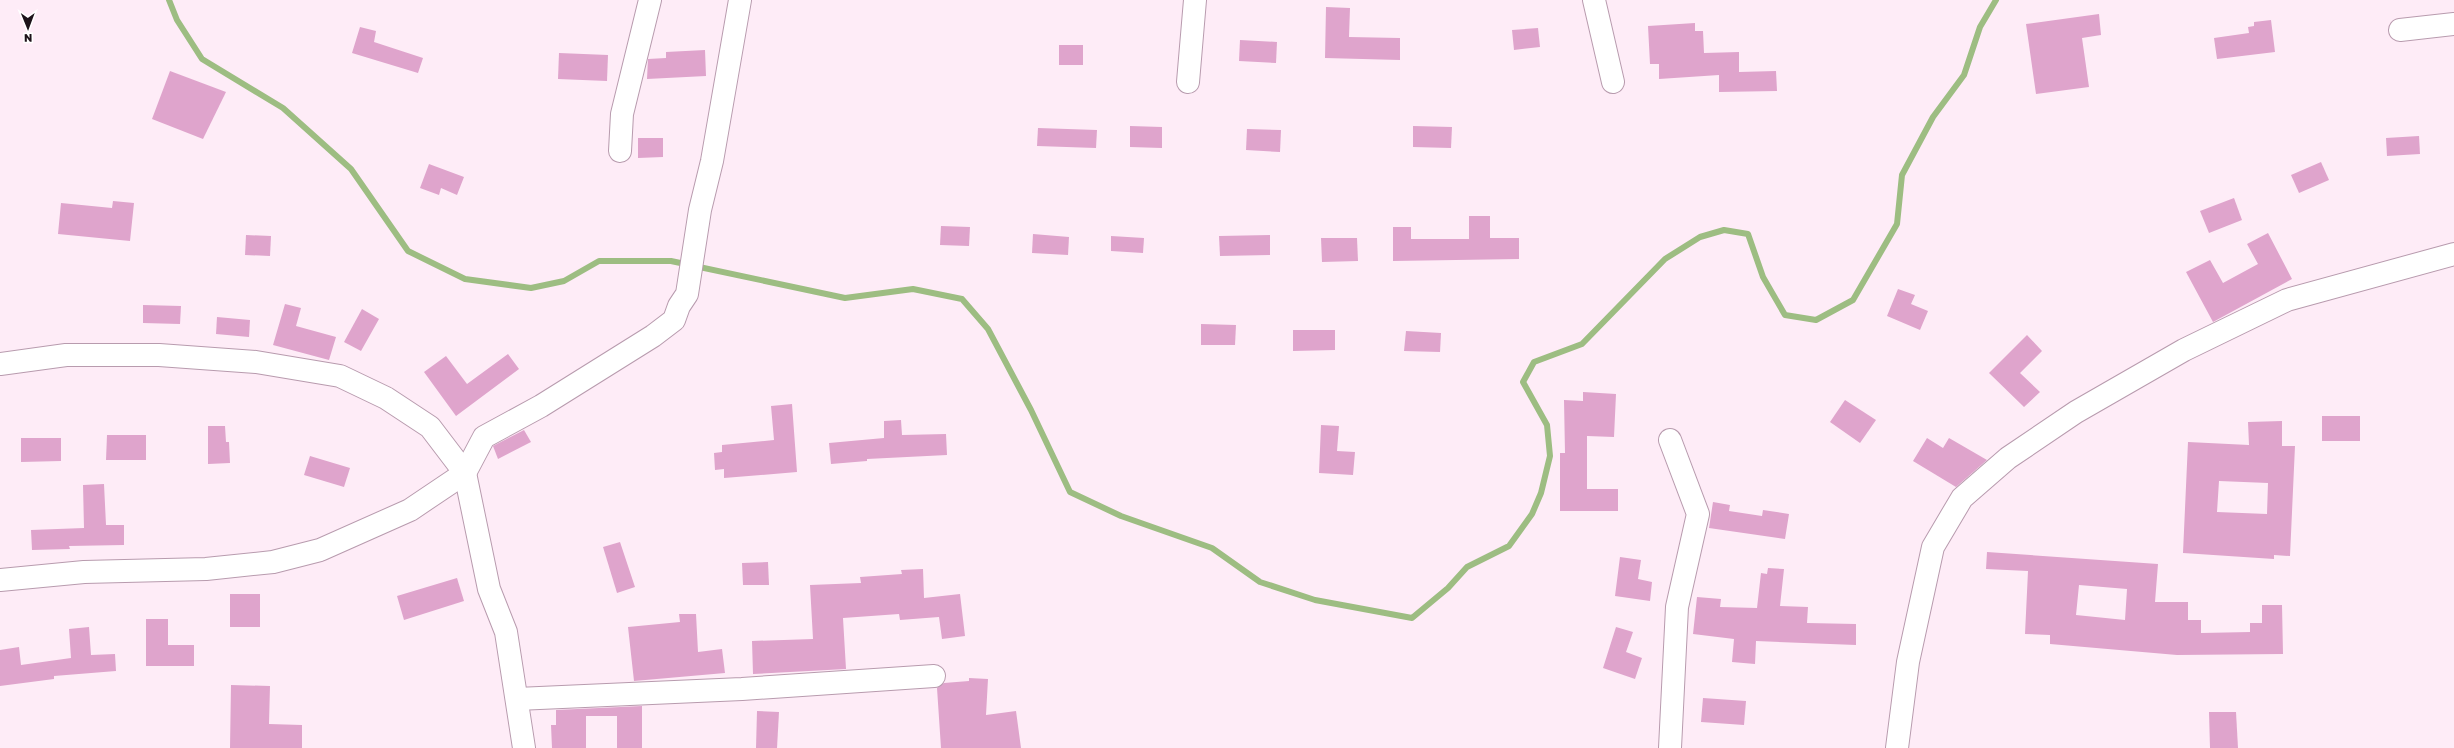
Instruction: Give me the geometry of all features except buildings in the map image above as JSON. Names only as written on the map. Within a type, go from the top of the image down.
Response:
[{"type":"street","points":[[620,151],[622,114],[650,0]]},
{"type":"street","points":[[0,580],[84,572],[206,569],[273,562],[320,550],[410,510],[465,473],[484,437],[541,406],[654,336],[674,320],[679,306],[687,294],[700,210],[712,161],[740,0]]},
{"type":"street","points":[[1188,82],[1195,0]]},
{"type":"street","points":[[1594,0],[1613,82]]},
{"type":"street","points":[[2400,30],[2454,24]]},
{"type":"street","points":[[1897,748],[1908,662],[1933,547],[1962,498],[2008,458],[2076,412],[2184,350],[2287,300],[2454,254]]},
{"type":"street","points":[[0,364],[66,355],[159,355],[256,362],[340,376],[386,398],[430,427],[465,473],[489,590],[506,632],[511,676],[517,699],[524,748]]},
{"type":"street","points":[[1670,440],[1698,514],[1677,607],[1670,748]]},
{"type":"street","points":[[517,699],[742,689],[934,676]]},
{"type":"waterway","points":[[169,0],[177,20],[202,59],[283,108],[351,169],[408,251],[465,279],[531,288],[564,281],[599,261],[671,261],[845,298],[913,289],[962,299],[988,329],[1031,410],[1070,492],[1121,516],[1212,548],[1260,582],[1315,600],[1412,618],[1448,588],[1467,567],[1509,546],[1532,514],[1541,493],[1550,456],[1547,425],[1523,382],[1534,362],[1582,344],[1665,259],[1700,237],[1724,230],[1748,234],[1763,277],[1785,315],[1816,320],[1853,300],[1897,224],[1902,175],[1933,117],[1964,75],[1980,27],[1996,0]]}]
